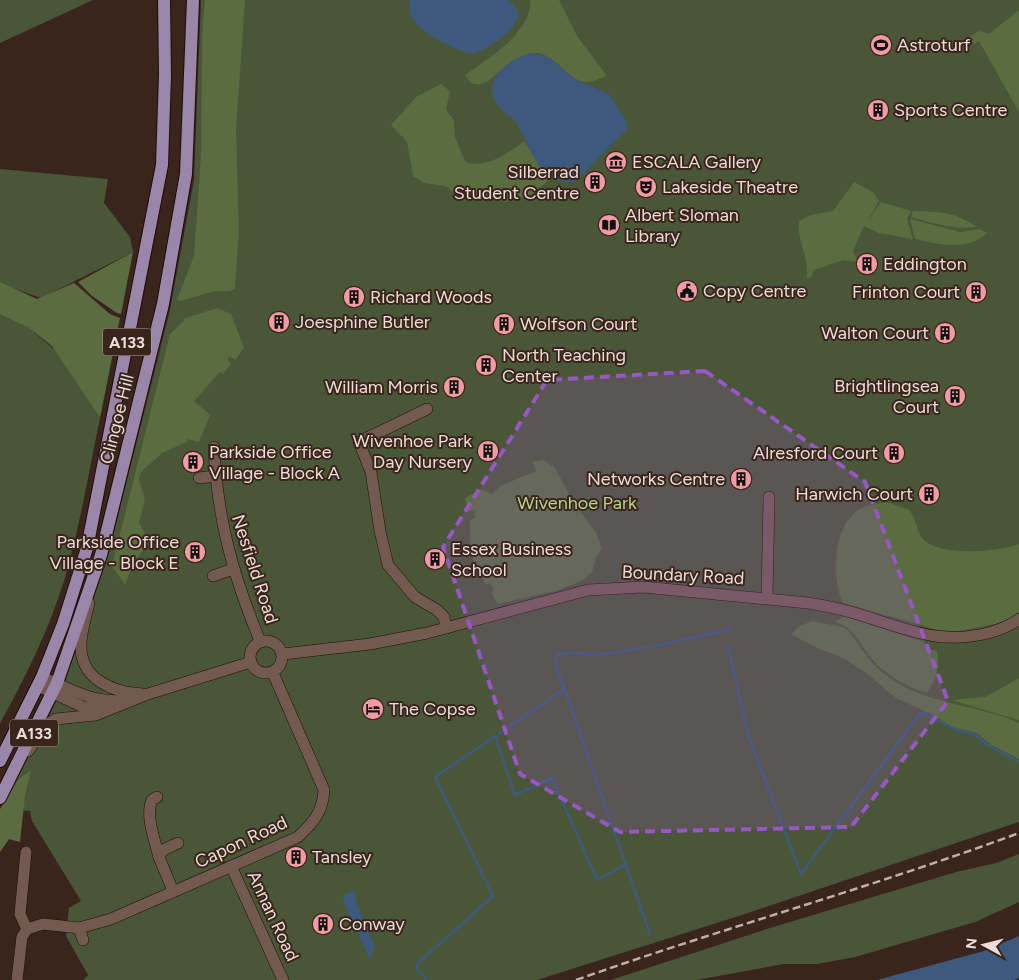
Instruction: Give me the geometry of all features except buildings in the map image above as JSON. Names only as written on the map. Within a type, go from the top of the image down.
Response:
[{"type":"main road","name":"Clingoe Hill","points":[[0,761],[40,681],[64,624],[87,548],[162,165],[165,75],[164,0]]},
{"type":"main road","name":"Clingoe Hill","points":[[0,798],[55,688],[101,555],[163,304],[181,208],[189,137],[193,0]]},
{"type":"street","points":[[427,409],[358,442],[371,472],[380,531],[388,565],[415,597],[438,610],[444,617],[446,628]]},
{"type":"street","name":"Nesfield Road","points":[[214,447],[215,476],[220,515],[233,569],[260,641]]},
{"type":"street","points":[[199,478],[215,476]]},
{"type":"street","points":[[767,598],[769,497]]},
{"type":"street","points":[[101,555],[81,637],[82,658],[87,670],[101,683],[126,692],[148,694]]},
{"type":"street","points":[[213,576],[233,569]]},
{"type":"street","name":"Boundary Road","points":[[283,654],[370,644],[446,628],[588,590],[643,586],[767,598],[834,608],[933,637],[951,638],[979,635],[998,630],[1019,618]]},
{"type":"street","points":[[260,641],[274,643],[283,654],[281,666],[273,673],[262,673],[255,669],[251,662],[252,650],[260,641]]},
{"type":"street","points":[[55,688],[101,701],[135,698],[251,662]]},
{"type":"street","name":"Capon Road","points":[[27,929],[43,924],[80,928],[111,919],[298,837],[313,823],[323,806],[324,790],[308,742],[273,673]]},
{"type":"street","points":[[40,681],[91,709],[123,706]]},
{"type":"street","points":[[14,773],[50,721],[63,717],[96,715],[123,706],[135,698]]},
{"type":"street","points":[[157,797],[152,800],[150,806],[148,838],[160,856],[174,891]]},
{"type":"street","points":[[160,856],[163,850],[178,843]]},
{"type":"street","points":[[17,980],[22,938],[27,929],[20,914],[26,852]]},
{"type":"street","name":"Annan Road","points":[[231,866],[283,980]]},
{"type":"street","points":[[80,928],[83,940]]},
{"type":"highlighted area","points":[[705,371],[865,482],[948,701],[851,827],[620,832],[520,774],[443,547],[547,380]]},
{"type":"green space","points":[[0,0],[93,0],[0,43]]},
{"type":"green space","name":"Wivenhoe Park","points":[[201,0],[1019,0],[1019,822],[745,914],[537,980],[83,980],[88,975],[66,936],[69,908],[81,901],[32,821],[30,811],[2,809],[62,690],[108,556],[170,310],[194,180]]},
{"type":"green space","points":[[205,0],[245,0],[236,130],[239,232],[235,288],[230,291],[215,291],[180,301],[177,300],[194,256],[201,155],[202,37]]},
{"type":"green space","points":[[530,0],[559,0],[577,36],[607,76],[590,82],[578,80],[552,60],[539,53],[513,61],[485,83],[471,83],[465,75],[496,52],[517,33],[529,11]]},
{"type":"green space","points":[[1019,10],[1019,112],[979,41],[974,44],[969,37],[979,31],[989,34]]},
{"type":"green space","points":[[441,84],[450,91],[446,110],[454,120],[455,137],[464,159],[468,163],[476,164],[491,161],[524,141],[546,173],[552,177],[533,194],[506,202],[484,196],[454,193],[446,186],[424,183],[413,176],[407,142],[391,125],[416,97]]},
{"type":"green space","points":[[0,169],[108,179],[104,203],[130,237],[133,252],[41,298],[12,288],[8,317],[29,328],[55,350],[100,418],[80,518],[65,578],[52,616],[36,652],[0,723]]},
{"type":"green space","points":[[854,182],[873,192],[879,201],[867,222],[881,202],[911,211],[907,219],[913,239],[879,233],[864,226],[853,251],[858,262],[843,260],[814,270],[811,277],[806,279],[807,265],[800,236],[799,221],[811,215],[833,211]]},
{"type":"green space","points":[[913,211],[954,215],[977,227],[960,228],[935,224],[911,217]]},
{"type":"green space","points":[[910,219],[960,232],[980,229],[987,233],[971,243],[962,245],[933,243],[915,239]]},
{"type":"green space","points":[[133,252],[121,314],[92,296],[78,282]]},
{"type":"green space","points":[[0,282],[37,299],[74,283],[110,314],[120,318],[100,418],[52,346],[29,328],[0,314]]},
{"type":"green space","points":[[217,308],[231,314],[244,348],[235,360],[230,356],[227,360],[231,364],[223,374],[220,372],[194,401],[210,415],[199,442],[188,439],[187,442],[162,453],[141,472],[139,479],[145,499],[139,523],[150,542],[133,563],[125,585],[112,566],[170,334],[184,321],[183,319]]},
{"type":"green space","points":[[543,460],[555,468],[575,505],[596,532],[602,549],[596,557],[592,572],[581,581],[559,590],[498,604],[491,592],[494,589],[490,583],[486,585],[474,561],[470,539],[470,520],[475,518],[474,511],[469,511],[465,498],[481,489],[492,494],[500,486],[536,471],[533,462]]},
{"type":"green space","points":[[887,502],[909,510],[922,538],[930,544],[941,548],[983,551],[1019,544],[1019,612],[1006,622],[949,633],[843,603],[837,580],[836,554],[843,529],[849,519],[860,509]]},
{"type":"green space","points":[[844,616],[924,642],[925,648],[937,651],[938,663],[936,674],[927,693],[898,680],[879,667],[848,628],[834,622]]},
{"type":"green space","points":[[812,621],[843,627],[848,630],[877,668],[897,683],[913,691],[1002,716],[1019,723],[1019,759],[990,744],[977,733],[952,727],[935,716],[896,698],[866,673],[843,658],[815,647],[791,634],[800,626]]},
{"type":"green space","points":[[1019,678],[1019,720],[951,700],[985,697]]},
{"type":"green space","points":[[31,770],[25,796],[20,842],[9,839],[0,852],[0,809],[19,779]]},
{"type":"green space","points":[[1019,854],[1019,902],[975,922],[855,957],[817,964],[784,964],[696,980],[611,980],[770,928],[956,872],[996,863]]},
{"type":"water","points":[[409,0],[508,0],[517,9],[518,13],[517,19],[508,32],[485,49],[472,54],[447,45],[422,29],[411,16]]},
{"type":"water","points":[[532,53],[548,57],[575,79],[609,94],[627,123],[627,129],[575,182],[562,181],[552,177],[544,170],[531,152],[515,121],[494,100],[493,82],[498,74],[513,61]]},
{"type":"water","points":[[354,890],[357,904],[374,945],[370,960],[343,900],[344,895]]},
{"type":"water","points":[[1019,936],[1019,978],[1014,980],[877,980],[984,951]]},
{"type":"waterway","points":[[650,934],[555,662],[556,656],[568,653],[595,655],[634,649],[731,629]]},
{"type":"waterway","points":[[728,646],[748,735],[801,874],[921,712],[956,730],[974,734],[986,744],[1019,762]]},
{"type":"waterway","points":[[496,736],[564,689]]},
{"type":"waterway","points":[[427,980],[417,969],[418,963],[493,896],[435,777],[495,736],[515,795],[552,778],[597,880],[626,864]]},
{"type":"railway","points":[[576,980],[964,853],[1019,833]]},
{"type":"place","name":"Astroturf","points":[[881,45]]},
{"type":"place","name":"Sports Centre","points":[[878,110]]},
{"type":"place","name":"ESCALA Gallery","points":[[616,162]]},
{"type":"place","name":"Silberrad Student Centre","points":[[595,182]]},
{"type":"place","name":"Lakeside Theatre","points":[[646,187]]},
{"type":"place","name":"Albert Sloman Library","points":[[609,225]]},
{"type":"place","name":"Eddington","points":[[867,264]]},
{"type":"place","name":"Copy Centre","points":[[687,291]]},
{"type":"place","name":"Frinton Court","points":[[976,292]]},
{"type":"place","name":"Richard Woods","points":[[354,297]]},
{"type":"place","name":"Joesphine Butler","points":[[279,322]]},
{"type":"place","name":"Wolfson Court","points":[[504,324]]},
{"type":"place","name":"Walton Court","points":[[945,333]]},
{"type":"place","name":"North Teaching Center","points":[[486,365]]},
{"type":"place","name":"William Morris","points":[[454,387]]},
{"type":"place","name":"Brightlingsea Court","points":[[955,396]]},
{"type":"place","name":"Wivenhoe Park Day Nursery","points":[[488,451]]},
{"type":"place","name":"Alresford Court","points":[[894,453]]},
{"type":"place","name":"Parkside Office Village - Block A","points":[[193,462]]},
{"type":"place","name":"Networks Centre","points":[[741,479]]},
{"type":"place","name":"Harwich Court","points":[[929,494]]},
{"type":"place","name":"Parkside Office Village - Block E","points":[[195,552]]},
{"type":"place","name":"Essex Business School","points":[[435,559]]},
{"type":"place","name":"The Copse","points":[[373,709]]},
{"type":"place","name":"Tansley","points":[[296,857]]},
{"type":"place","name":"Conway","points":[[323,924]]}]
